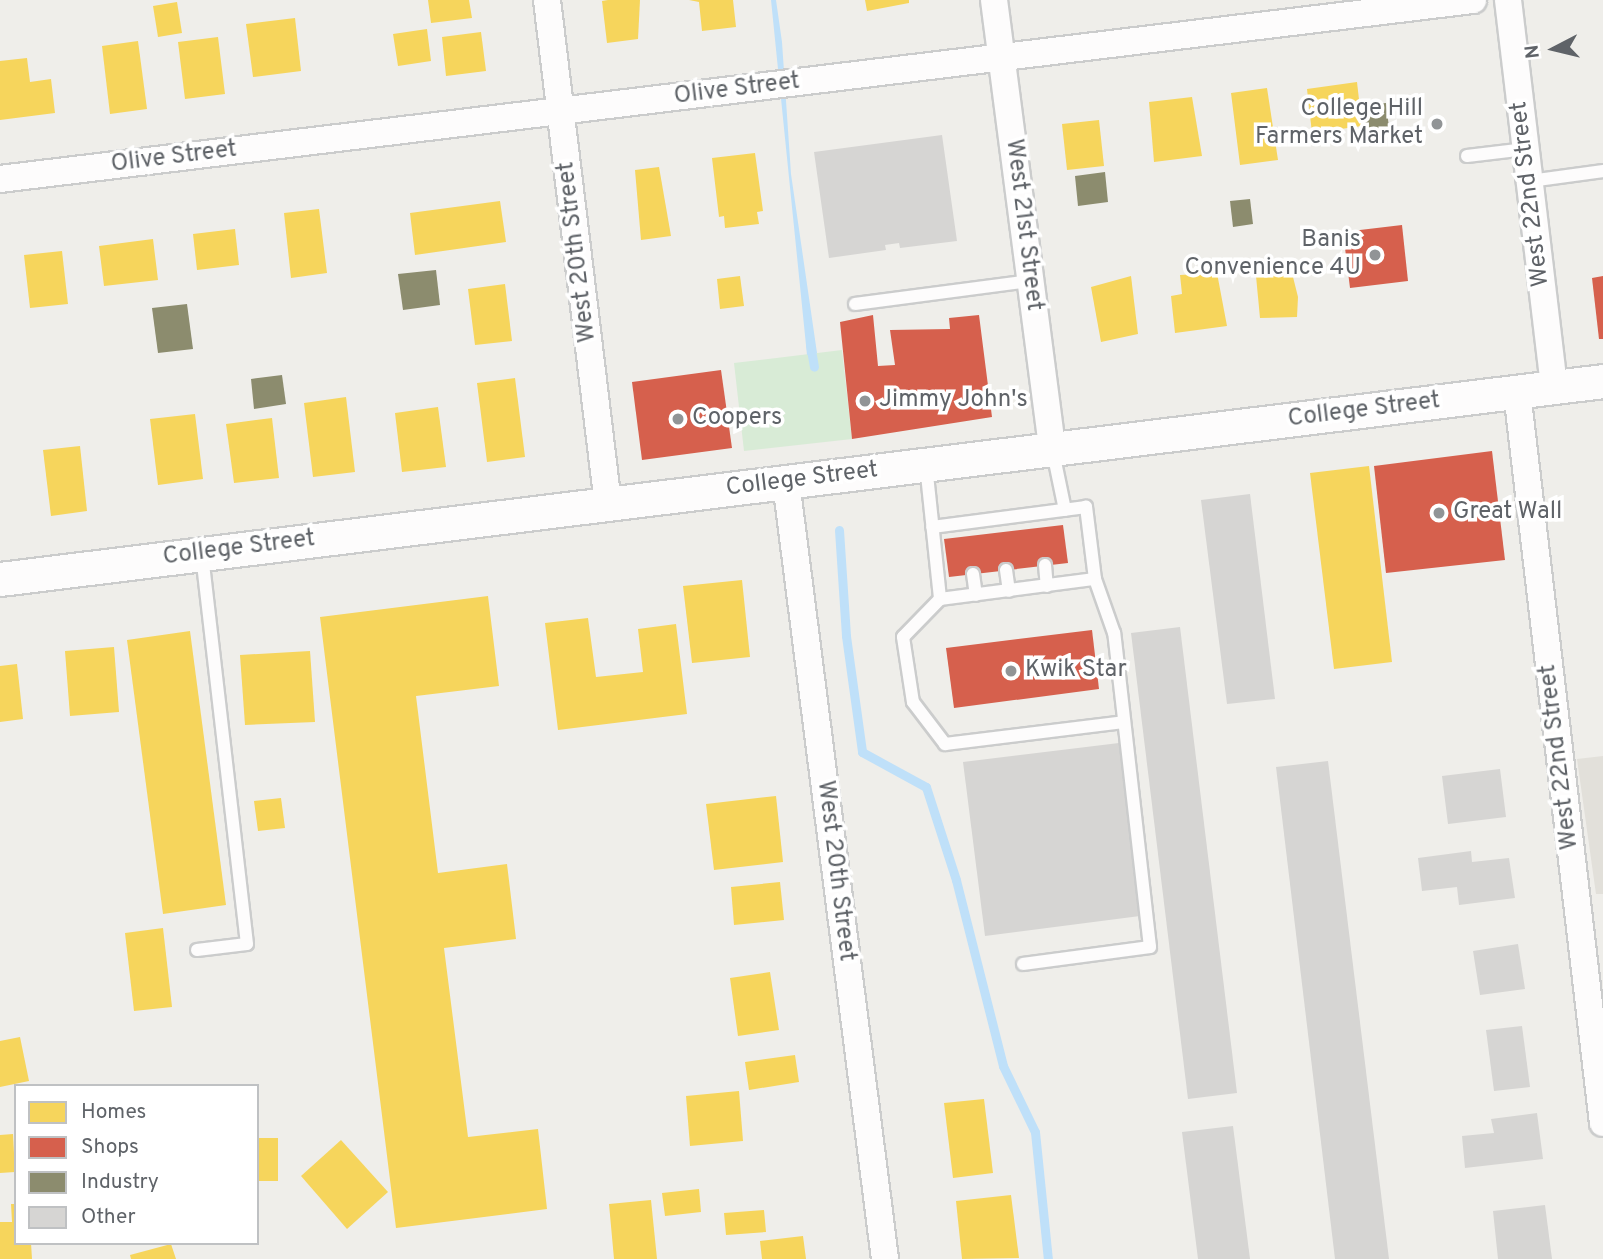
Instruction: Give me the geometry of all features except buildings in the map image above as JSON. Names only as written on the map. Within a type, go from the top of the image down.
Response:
[{"type":"street","name":"West 20th Street","points":[[547,0],[608,504]]},
{"type":"street","name":"West 21st Street","points":[[994,0],[1052,449]]},
{"type":"street","name":"Olive Street","points":[[0,179],[1473,0]]},
{"type":"street","name":"West 22nd Street","points":[[1508,0],[1554,387]]},
{"type":"street","name":"College Street","points":[[0,579],[1603,381]]},
{"type":"street","name":"West 22nd Street","points":[[1517,392],[1603,1123]]},
{"type":"street","name":"West 20th Street","points":[[786,482],[885,1259]]},
{"type":"lane","points":[[1467,156],[1525,149]]},
{"type":"lane","points":[[1530,181],[1603,171]]},
{"type":"lane","points":[[855,304],[1030,281]]},
{"type":"lane","points":[[1052,449],[1065,510]]},
{"type":"lane","points":[[926,465],[940,599]]},
{"type":"lane","points":[[932,527],[1086,507],[1095,579],[1114,633],[1150,947],[1023,964]]},
{"type":"lane","points":[[1038,513],[1040,528]]},
{"type":"lane","points":[[1000,518],[1002,533]]},
{"type":"lane","points":[[967,523],[969,537]]},
{"type":"lane","points":[[197,950],[247,944],[201,554]]},
{"type":"lane","points":[[1045,565],[1047,586]]},
{"type":"lane","points":[[1006,570],[1009,591]]},
{"type":"lane","points":[[973,574],[976,595]]},
{"type":"lane","points":[[1095,579],[940,599],[903,637],[913,702],[946,744],[1124,722]]},
{"type":"shaded area","points":[[1603,756],[1603,894],[1596,894],[1577,759]]},
{"type":"green space","points":[[842,350],[852,439],[744,451],[734,363]]},
{"type":"water","points":[[771,0],[776,0],[782,42],[791,174],[817,353],[807,355]]},
{"type":"waterway","points":[[810,344],[814,367]]},
{"type":"waterway","points":[[839,530],[846,636],[862,752],[926,787],[956,880],[1003,1066],[1035,1132],[1048,1259]]},
{"type":"place","name":"College Hill Farmers Market","points":[[1437,124]]},
{"type":"place","name":"Banis Convenience 4U","points":[[1375,255]]},
{"type":"place","name":"Jimmy John's","points":[[865,401]]},
{"type":"place","name":"Coopers","points":[[678,419]]},
{"type":"place","name":"Great Wall","points":[[1439,513]]},
{"type":"place","name":"Kwik Star","points":[[1011,671]]}]
